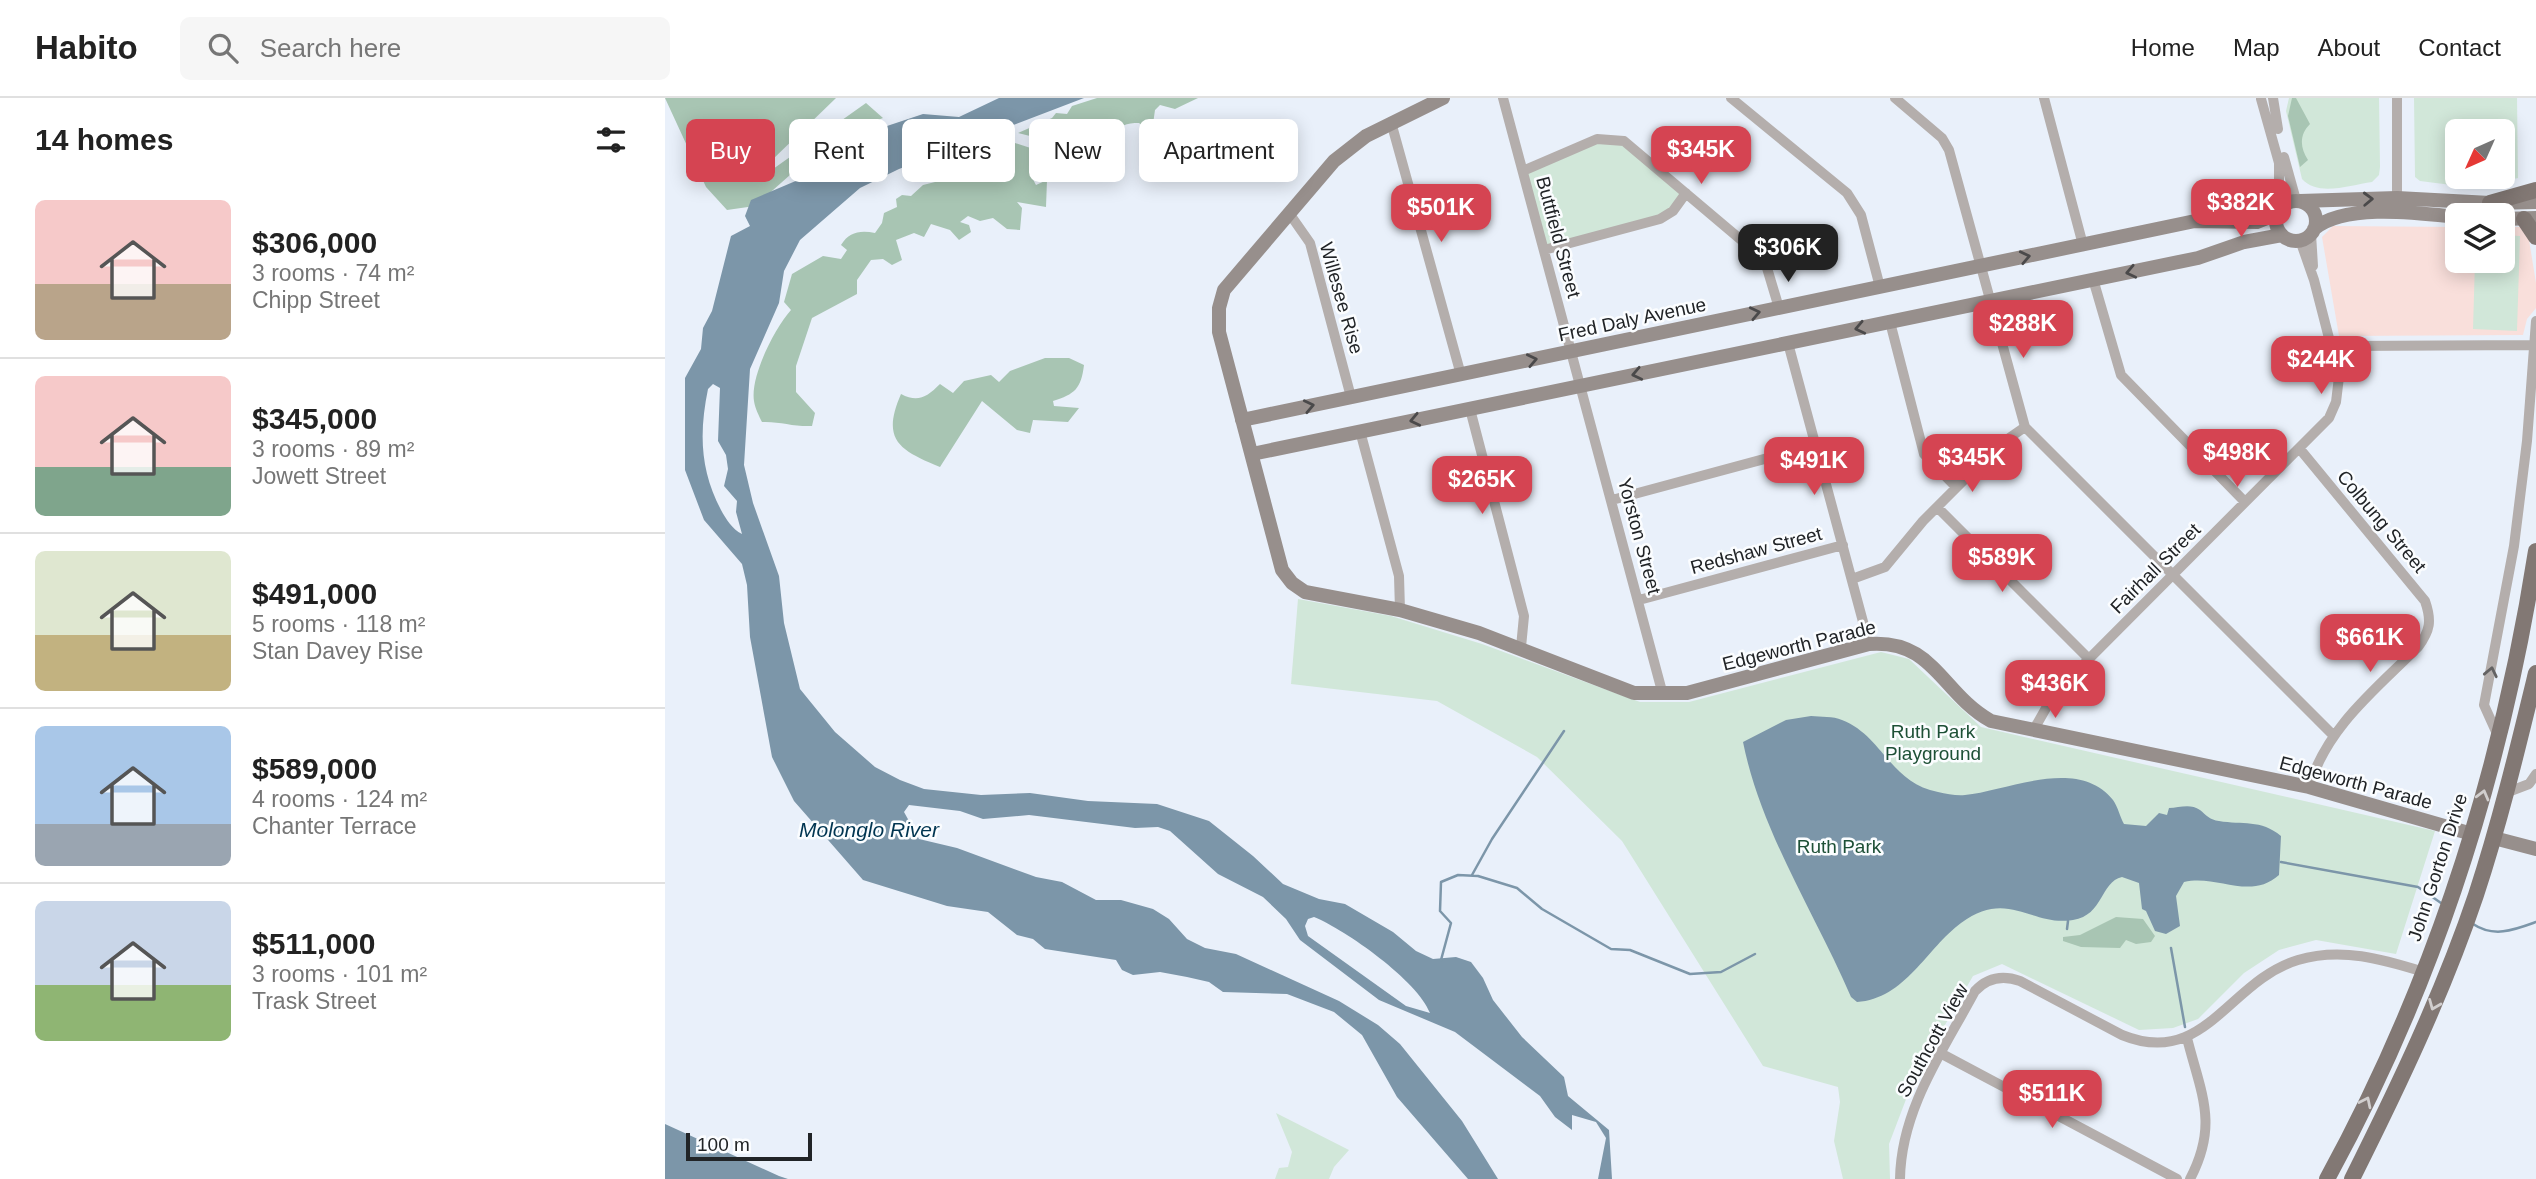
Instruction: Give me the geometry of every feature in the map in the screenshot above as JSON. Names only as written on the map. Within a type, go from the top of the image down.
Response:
[{"type":"main road","points":[[2490,203],[2536,190]]},
{"type":"main road","points":[[2530,218],[2536,237]]},
{"type":"main road","name":"John Gorton Drive","points":[[2327,1179],[2376,1082],[2424,972],[2456,884],[2499,736],[2519,651],[2536,551]]},
{"type":"main road","points":[[2352,1179],[2426,1025],[2475,896],[2508,792],[2536,673]]},
{"type":"street","name":"Edgeworth Parade","points":[[1443,98],[1366,136],[1334,161],[1224,290],[1219,308],[1219,332],[1282,570],[1292,583],[1305,592],[1319,596],[1400,610],[1521,647],[1634,693],[1663,695],[1699,691],[1869,644],[1906,646],[1981,716],[2033,731],[2309,786],[2472,834]]},
{"type":"street","name":"Buttfield Street","points":[[1503,98],[1581,386]]},
{"type":"street","points":[[1731,98],[1847,193],[1861,215],[1880,287]]},
{"type":"street","points":[[1895,98],[1942,138],[1949,150],[2025,427],[2333,735]]},
{"type":"street","points":[[2044,98],[2083,245]]},
{"type":"street","points":[[2261,98],[2279,163],[2277,225],[2282,235]]},
{"type":"street","points":[[2273,98],[2298,201],[2314,212],[2308,235]]},
{"type":"street","points":[[2397,98],[2397,198]]},
{"type":"street","points":[[1391,122],[1461,374]]},
{"type":"street","points":[[1523,171],[1597,139],[1625,141],[1759,255],[1767,268],[1779,308]]},
{"type":"street","points":[[1544,250],[1660,219],[1673,211],[1686,193]]},
{"type":"street","name":"Fred Daly Avenue","points":[[1242,420],[2195,221],[2257,222],[2298,201],[2397,198],[2490,203],[2536,202]]},
{"type":"street","name":"Willesee Rise","points":[[1289,213],[1310,243],[1351,397]]},
{"type":"street","points":[[1252,454],[2198,258],[2244,242],[2282,235],[2308,235],[2325,220],[2340,216],[2395,213],[2445,216]]},
{"type":"street","name":"Fairhall Street","points":[[2033,731],[2050,699],[2329,418],[2336,402],[2339,377],[2314,280],[2308,235]]},
{"type":"street","points":[[2093,279],[2121,375],[2245,502]]},
{"type":"street","points":[[2499,736],[2484,705],[2505,603],[2523,477],[2536,321]]},
{"type":"street","points":[[1890,322],[1924,454],[1957,487]]},
{"type":"street","points":[[1788,343],[1869,644]]},
{"type":"street","points":[[2332,350],[2349,346],[2532,345]]},
{"type":"street","name":"Yorston Street","points":[[1581,386],[1663,695]]},
{"type":"street","points":[[1470,409],[1524,616],[1521,647]]},
{"type":"street","points":[[1852,579],[1885,567],[1937,507],[1999,445],[2025,427]]},
{"type":"street","points":[[1360,431],[1399,576],[1400,610]]},
{"type":"street","points":[[1612,500],[1816,445]]},
{"type":"street","name":"Colbung Street","points":[[2299,448],[2425,601],[2431,618],[2428,634],[2418,647],[2333,735],[2317,760],[2309,786]]},
{"type":"street","points":[[1937,507],[2089,659]]},
{"type":"street","name":"Redshaw Street","points":[[1639,600],[1843,545]]},
{"type":"street","points":[[2508,792],[2529,784],[2536,774]]},
{"type":"street","points":[[2494,838],[2536,849]]},
{"type":"street","name":"Southcott View","points":[[1900,1179],[1900,1156],[1909,1118],[1975,991],[1988,981],[1999,978],[2020,981],[2138,1042],[2162,1044],[2187,1038],[2204,1028],[2257,980],[2296,960],[2330,954],[2353,954],[2424,972]]},
{"type":"street","points":[[2187,1038],[2207,1121],[2205,1147],[2190,1179]]},
{"type":"street","points":[[1942,1054],[2177,1179]]},
{"type":"shaded area","points":[[2333,226],[2445,227],[2445,273],[2515,273],[2515,227],[2520,227],[2529,240],[2536,283],[2536,308],[2527,319],[2523,335],[2339,336],[2322,237]]},
{"type":"green space","points":[[665,98],[836,98],[814,119],[789,119],[789,144],[775,157],[775,119],[686,119],[686,144]]},
{"type":"green space","points":[[1097,98],[1198,98],[1175,109],[1160,105],[1155,110],[1154,119],[1139,119],[1139,123],[1125,125],[1125,119],[1050,119],[1056,113],[1067,114],[1072,106]]},
{"type":"green space","points":[[2289,98],[2379,98],[2379,175],[2372,182],[2325,189],[2302,179],[2286,111]]},
{"type":"green space","points":[[2292,98],[2296,98],[2310,124],[2302,142],[2308,160],[2300,167],[2288,116]]},
{"type":"green space","points":[[2414,98],[2517,98],[2518,178],[2515,179],[2515,119],[2445,119],[2445,184],[2420,181],[2415,177]]},
{"type":"green space","points":[[866,103],[883,118],[880,119],[843,119]]},
{"type":"green space","points":[[1029,128],[1029,136],[1018,133]]},
{"type":"green space","points":[[1597,139],[1624,141],[1686,193],[1673,211],[1544,250],[1523,171]]},
{"type":"green space","points":[[1015,143],[1029,147],[1029,182],[1034,182],[1036,185],[1047,182],[1046,207],[1017,202],[1022,208],[1020,230],[1007,229],[993,218],[980,221],[968,216],[960,222],[969,225],[971,232],[959,240],[950,230],[931,224],[924,237],[914,233],[896,240],[902,260],[892,265],[883,259],[871,260],[857,280],[857,294],[812,318],[796,366],[796,392],[815,413],[812,426],[762,422],[754,401],[756,379],[771,340],[791,310],[784,302],[792,274],[823,256],[841,259],[847,250],[841,245],[848,237],[860,232],[875,233],[882,223],[884,213],[897,207],[896,199],[902,195],[911,196],[923,185],[935,182],[1015,182]]},
{"type":"green space","points":[[789,158],[789,176],[755,206],[727,210],[704,182],[775,182],[775,168]]},
{"type":"green space","points":[[2515,236],[2520,236],[2517,331],[2473,329],[2475,273],[2515,273]]},
{"type":"green space","points":[[1045,358],[1069,358],[1084,365],[1076,389],[1053,401],[1054,406],[1079,408],[1068,422],[1033,420],[1030,433],[1017,430],[982,401],[940,467],[904,449],[898,441],[893,422],[901,394],[912,398],[922,397],[940,384],[953,393],[964,381],[991,375],[999,382],[1010,371]]},
{"type":"green space","name":"Ruth Park","points":[[1298,599],[1391,616],[1482,644],[1640,702],[1689,702],[1881,652],[1909,659],[1981,727],[2435,831],[2396,954],[2316,940],[2279,950],[2244,973],[2198,1019],[2173,1028],[2139,1030],[2002,964],[1973,976],[1913,1081],[1889,1144],[1890,1179],[1843,1179],[1834,1141],[1840,1102],[1838,1087],[1763,1066],[1622,841],[1537,757],[1437,701],[1291,684]]},
{"type":"green space","points":[[2116,917],[2143,919],[2155,936],[2151,942],[2136,944],[2126,940],[2120,948],[2081,947],[2063,941],[2063,937],[2080,935]]},
{"type":"green space","points":[[1276,1113],[1349,1150],[1334,1167],[1329,1179],[1275,1179],[1279,1168],[1288,1167],[1292,1152]]},
{"type":"water","name":"Molonglo River","points":[[999,98],[1084,98],[1015,124],[1015,119],[908,119],[923,114],[959,117]]},
{"type":"water","name":"Molonglo River","points":[[902,121],[902,168],[888,174],[888,126]]},
{"type":"water","name":"Molonglo River","points":[[793,182],[872,182],[860,188],[800,240],[784,271],[779,303],[750,369],[744,465],[753,503],[779,576],[784,623],[800,689],[835,732],[875,767],[924,789],[981,795],[1030,793],[1088,801],[1157,804],[1209,821],[1283,884],[1319,899],[1345,904],[1393,932],[1416,951],[1433,959],[1456,957],[1471,962],[1483,978],[1493,1000],[1522,1037],[1564,1077],[1568,1096],[1609,1130],[1612,1179],[1598,1179],[1606,1138],[1596,1122],[1572,1115],[1572,1130],[1555,1117],[1540,1096],[1455,1032],[1379,1000],[1300,940],[1286,919],[1263,897],[1218,874],[1170,831],[1158,827],[1135,828],[1029,815],[983,819],[960,811],[909,805],[904,812],[919,839],[957,848],[1036,877],[1062,882],[1096,900],[1121,900],[1153,909],[1169,919],[1187,939],[1205,948],[1236,954],[1339,1001],[1378,1025],[1400,1044],[1462,1121],[1498,1179],[1468,1179],[1397,1097],[1362,1035],[1334,1012],[1287,994],[1223,992],[1209,982],[1160,972],[1133,975],[1122,970],[1116,960],[1045,949],[1033,939],[1017,935],[988,912],[947,906],[863,880],[794,801],[772,757],[750,637],[747,585],[742,564],[704,520],[685,470],[685,378],[701,349],[703,328],[712,311],[731,236],[750,226],[745,216],[751,200]],"holes":[[[713,384],[720,388],[718,441],[726,455],[728,469],[724,486],[737,501],[736,512],[742,534],[732,527],[721,510],[705,466],[703,421],[708,389]],[[1314,917],[1380,958],[1411,986],[1430,1013],[1406,1006],[1308,936],[1305,926],[1308,919]]]},
{"type":"water","points":[[1811,716],[1831,717],[1856,727],[1909,779],[1938,792],[1965,795],[2042,780],[2081,780],[2098,787],[2113,800],[2124,824],[2146,826],[2159,813],[2167,815],[2169,808],[2188,806],[2216,820],[2266,827],[2281,836],[2279,875],[2257,886],[2245,887],[2209,881],[2184,882],[2176,896],[2180,926],[2166,934],[2155,931],[2146,911],[2142,909],[2139,883],[2122,877],[2109,885],[2091,912],[2073,920],[2058,921],[2006,909],[1978,913],[1949,933],[1914,971],[1889,992],[1874,999],[1857,1002],[1851,997],[1790,872],[1762,808],[1743,742],[1786,720]]},
{"type":"water","points":[[665,1124],[779,1176],[788,1179],[665,1179]]},
{"type":"waterway","points":[[1472,875],[1492,839],[1564,731]]},
{"type":"waterway","points":[[2281,862],[2418,887],[2441,903]]},
{"type":"waterway","points":[[1441,960],[1451,923],[1440,911],[1441,882],[1458,875],[1478,876],[1517,888],[1542,909],[1611,949],[1630,950],[1690,974],[1721,972],[1755,954]]},
{"type":"waterway","points":[[2067,929],[2068,921]]},
{"type":"waterway","points":[[2473,924],[2496,932],[2536,922]]},
{"type":"waterway","points":[[2171,948],[2185,1027]]},
{"type":"park label","name":"Ruth Park Playground","points":[[1933,742]]}]
